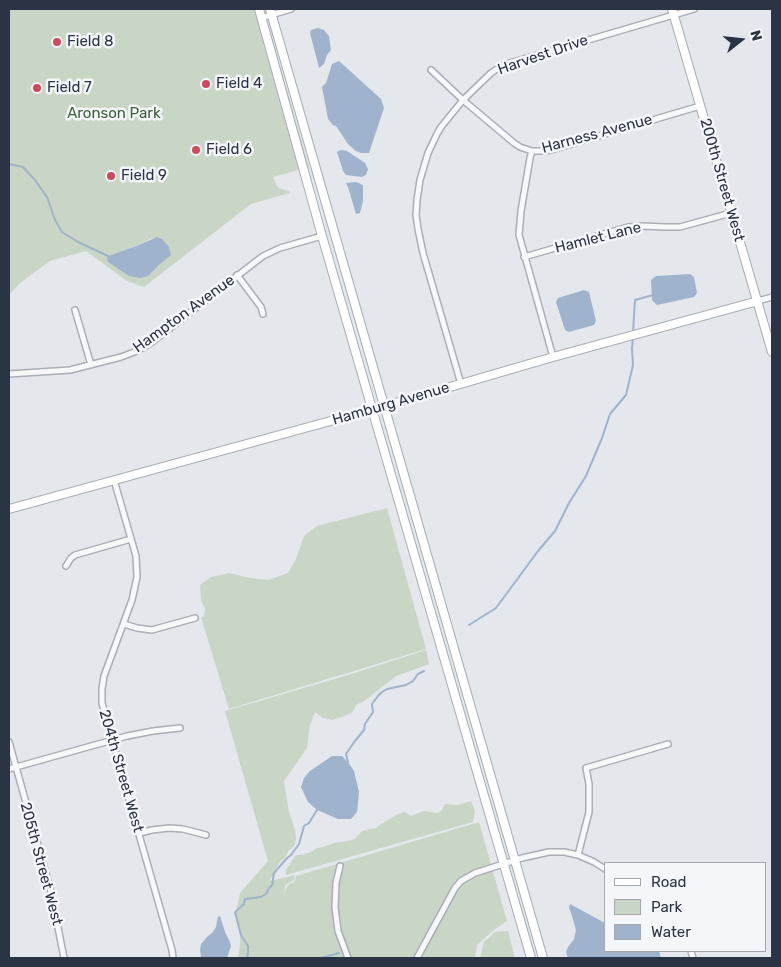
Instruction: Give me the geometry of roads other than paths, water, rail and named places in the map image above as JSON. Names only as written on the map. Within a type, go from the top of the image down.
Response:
[{"type":"main road","points":[[259,9],[322,236],[378,408],[543,958]]},
{"type":"main road","points":[[270,12],[503,864],[531,958]]},
{"type":"main road","name":"200th Street West","points":[[673,12],[772,352]]},
{"type":"main road","name":"Hamburg Avenue","points":[[9,509],[758,301]]},
{"type":"street","points":[[261,18],[270,12],[291,9]]},
{"type":"street","name":"Harvest Drive","points":[[462,384],[420,241],[416,215],[420,180],[428,153],[441,127],[463,100],[491,73],[503,65],[673,12],[694,9]]},
{"type":"street","name":"Harness Avenue","points":[[431,70],[514,143],[520,147],[532,150],[551,150],[700,106]]},
{"type":"street","points":[[532,150],[518,231],[553,357]]},
{"type":"street","name":"Hamlet Lane","points":[[524,257],[628,227],[680,226],[694,224],[731,213]]},
{"type":"street","name":"Hampton Avenue","points":[[9,374],[63,371],[91,366],[128,355],[142,348],[268,253],[322,236]]},
{"type":"street","points":[[237,275],[261,307],[263,314]]},
{"type":"street","name":"Hamburg Avenue","points":[[758,301],[772,297]]},
{"type":"street","points":[[75,310],[91,366]]},
{"type":"street","name":"204th Street West","points":[[114,480],[131,539],[136,563],[136,583],[124,624],[105,670],[102,689],[103,710],[173,958]]},
{"type":"street","points":[[66,566],[75,555],[131,539]]},
{"type":"street","points":[[124,624],[152,630],[195,618]]},
{"type":"street","points":[[9,769],[144,732],[180,728]]},
{"type":"street","name":"205th Street West","points":[[9,742],[51,892],[64,958]]},
{"type":"street","points":[[578,855],[589,812],[589,784],[586,768],[668,744]]},
{"type":"street","points":[[139,833],[169,828],[206,835]]},
{"type":"street","points":[[417,958],[455,888],[461,881],[475,872],[549,852],[564,852],[578,855],[604,868]]},
{"type":"street","points":[[340,866],[336,883],[335,907],[338,930],[348,958]]},
{"type":"water","points":[[318,28],[324,30],[329,36],[331,50],[324,64],[319,68],[310,33],[311,30]]},
{"type":"water","points":[[339,61],[381,99],[384,108],[369,153],[356,151],[328,119],[322,87],[326,83],[332,64]]},
{"type":"water","points":[[341,150],[347,151],[365,163],[368,169],[366,175],[362,177],[346,175],[337,152]]},
{"type":"water","points":[[356,182],[363,185],[363,201],[360,213],[356,214],[346,183]]},
{"type":"water","points":[[157,237],[162,239],[169,247],[171,254],[148,276],[140,278],[129,276],[108,262],[108,256]]},
{"type":"water","points":[[690,274],[694,277],[697,293],[694,297],[657,305],[652,300],[651,280],[656,276]]},
{"type":"water","points":[[584,290],[589,292],[596,321],[594,325],[569,332],[565,330],[556,302],[558,298]]},
{"type":"water","points":[[332,756],[342,756],[354,771],[359,792],[357,812],[351,819],[338,819],[317,810],[308,802],[301,787],[304,778],[310,771]]},
{"type":"water","points":[[570,904],[604,922],[604,952],[659,952],[661,958],[568,958],[566,952],[574,939],[576,930],[569,908]]},
{"type":"water","points":[[220,916],[231,946],[227,958],[201,958],[201,944],[213,932]]},
{"type":"waterway","points":[[9,164],[23,167],[35,180],[47,197],[55,220],[62,232],[108,256]]},
{"type":"waterway","points":[[633,332],[635,300],[653,295]]},
{"type":"waterway","points":[[469,625],[496,608],[555,531],[569,503],[586,476],[610,414],[626,395],[633,365],[633,337]]},
{"type":"waterway","points":[[348,762],[346,754],[364,730],[365,724],[373,712],[372,704],[378,696],[387,689],[406,685],[424,671]]},
{"type":"waterway","points":[[247,958],[248,946],[241,935],[235,912],[244,904],[245,899],[261,897],[266,894],[272,885],[274,873],[299,844],[304,826],[309,823],[317,810]]},
{"type":"waterway","points":[[321,958],[339,953]]},
{"type":"place","name":"Field 8","points":[[57,42]]},
{"type":"place","name":"Field 4","points":[[206,84]]},
{"type":"place","name":"Field 7","points":[[37,88]]},
{"type":"place","name":"Field 6","points":[[196,150]]},
{"type":"place","name":"Field 9","points":[[111,176]]},
{"type":"park label","name":"Aronson Park","points":[[114,114]]}]
